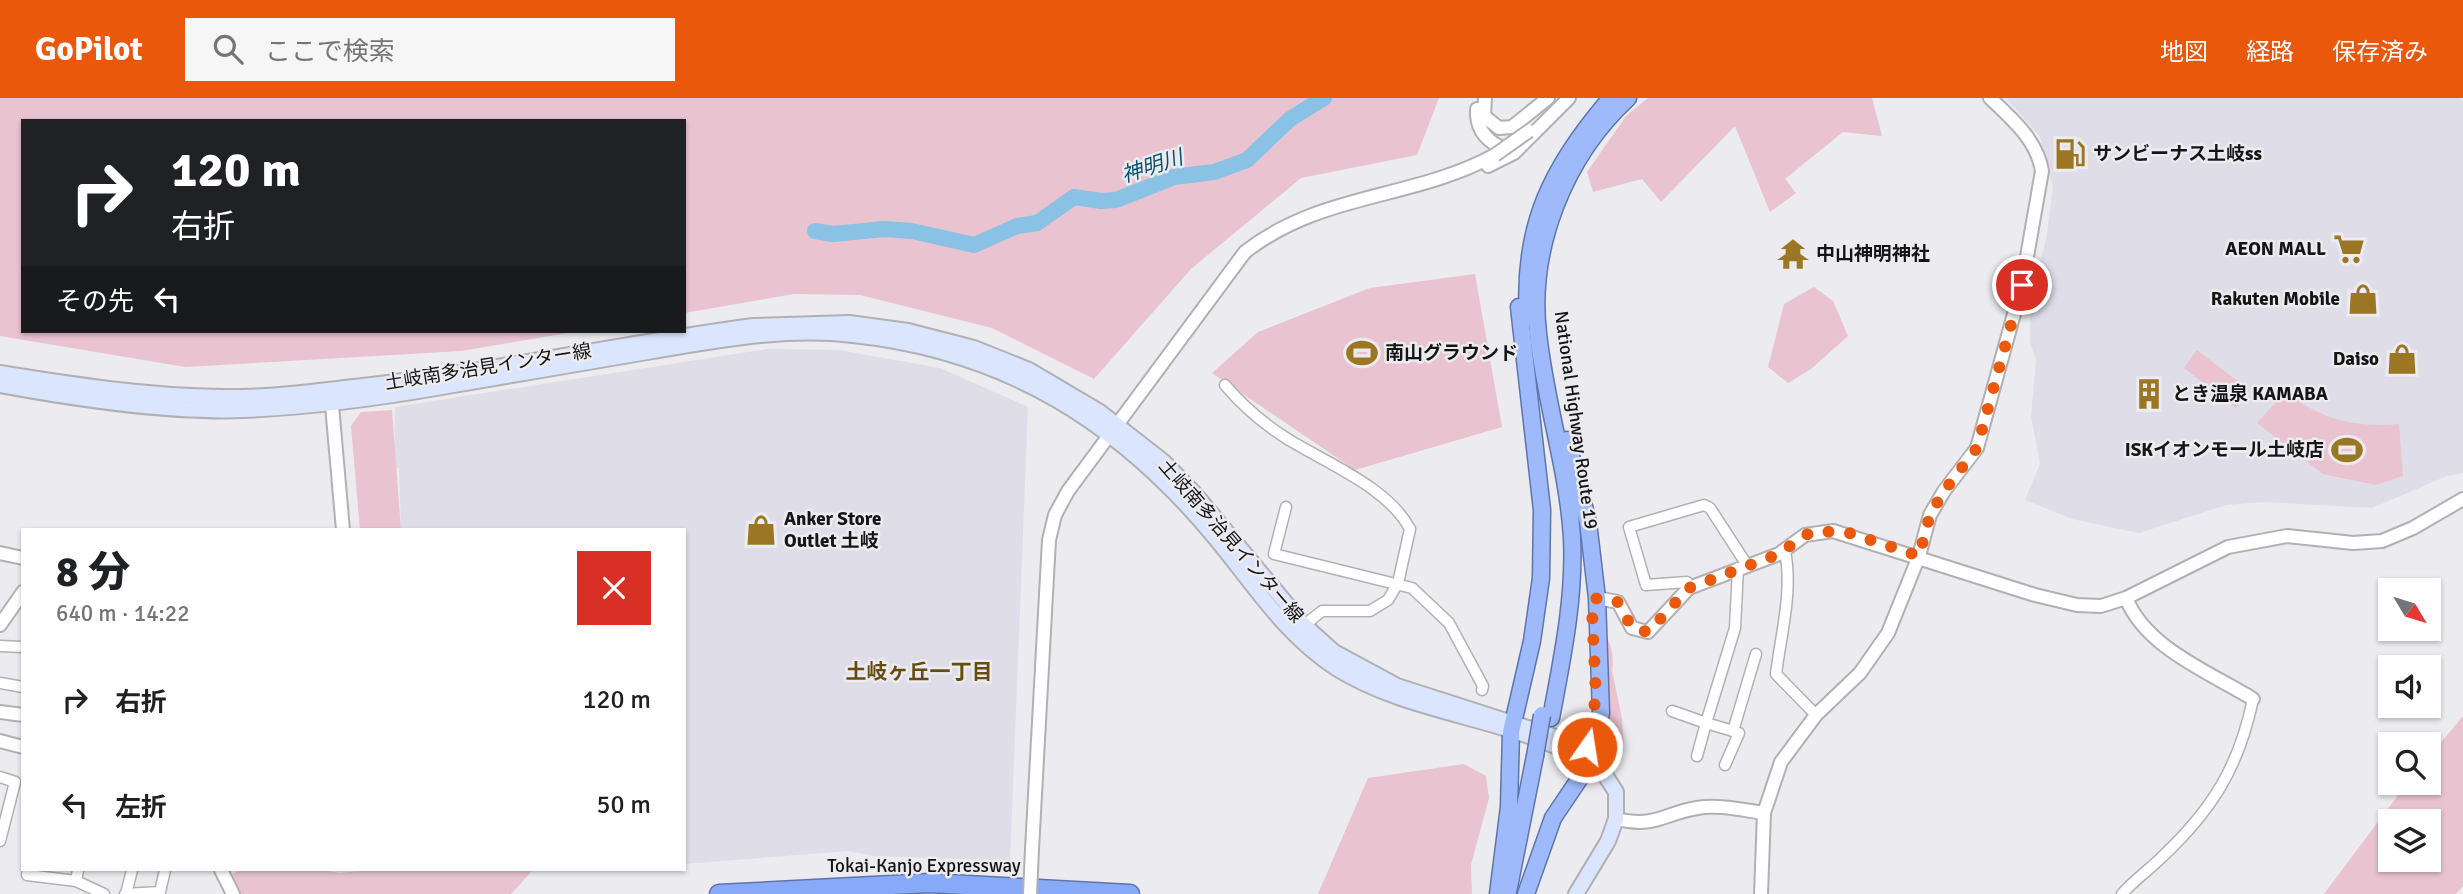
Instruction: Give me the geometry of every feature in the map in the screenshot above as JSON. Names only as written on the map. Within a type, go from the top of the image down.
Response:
[{"type":"highway","name":"National Highway Route 19","points":[[1547,717],[1561,592],[1562,535],[1529,335],[1527,263],[1540,211],[1550,186],[1576,141],[1611,98]]},
{"type":"highway","name":"National Highway Route 19","points":[[1507,894],[1539,757],[1571,593],[1572,538],[1538,332],[1538,279],[1560,193],[1584,150],[1628,98]]},
{"type":"highway","points":[[1498,894],[1509,807],[1512,727],[1532,641],[1541,578],[1542,510],[1519,300],[1527,263]]},
{"type":"highway","points":[[1526,894],[1553,818],[1593,758],[1602,701],[1597,598],[1582,492],[1560,408],[1543,360]]},
{"type":"highway","name":"National Highway Route 19","points":[[1518,894],[1539,757]]},
{"type":"highway","name":"Tokai-Kanjo Expressway","points":[[719,894],[930,883],[1130,894]]},
{"type":"main road","name":"土岐南多治見インター線","points":[[0,385],[120,402],[240,410],[753,326],[849,323],[908,331],[974,348],[1029,370],[1071,393],[1187,486],[1299,630],[1330,664],[1367,685],[1512,727],[1566,750],[1593,758]]},
{"type":"main road","name":"土岐南多治見インター線","points":[[0,373],[77,386],[222,397],[331,396]]},
{"type":"main road","points":[[1576,894],[1608,841],[1616,819],[1616,792],[1593,758]]},
{"type":"street","points":[[1479,98],[1476,112],[1479,126],[1485,138],[1497,151]]},
{"type":"street","points":[[1485,98],[1485,116],[1499,128],[1512,127],[1548,98]]},
{"type":"street","points":[[1232,271],[1233,264],[1259,241],[1306,215],[1423,184],[1474,167],[1529,131],[1561,98]]},
{"type":"street","points":[[1030,894],[1049,540],[1055,515],[1068,491],[1232,271],[1264,246],[1311,220],[1448,182],[1514,153],[1569,98]]},
{"type":"street","points":[[1761,894],[1764,813],[1781,762],[1816,715],[1873,657],[1898,612],[1919,556],[1930,515],[1944,491],[1977,448],[2022,285],[2042,171],[2039,154],[1990,98]]},
{"type":"street","points":[[1225,385],[1236,399],[1283,436],[1392,502],[1410,529],[1395,592],[1381,606],[1358,612],[1322,611],[1299,630]]},
{"type":"street","points":[[331,396],[343,528]]},
{"type":"street","points":[[1597,598],[1618,602],[1632,628],[1648,632],[1661,621],[1682,593],[1785,551],[1805,535],[1833,530],[2035,595],[2077,605],[2101,606],[2126,597],[2228,547],[2287,536],[2353,543],[2382,541],[2413,528],[2463,499]]},
{"type":"street","points":[[1687,582],[1646,584],[1629,527],[1704,505],[1710,508],[1743,566],[1735,628],[1697,756]]},
{"type":"street","points":[[1286,507],[1274,554],[1412,588],[1450,623],[1483,686],[1482,690]]},
{"type":"street","points":[[1785,551],[1788,565],[1786,606],[1776,674],[1816,715]]},
{"type":"street","points":[[0,553],[21,558]]},
{"type":"street","points":[[2122,894],[2181,838],[2216,796],[2240,750],[2253,699],[2161,643],[2138,623],[2126,597]]},
{"type":"street","points":[[0,625],[19,609]]},
{"type":"street","points":[[0,646],[21,647]]},
{"type":"street","points":[[1733,731],[1756,654]]},
{"type":"street","points":[[0,683],[21,687]]},
{"type":"street","points":[[1672,711],[1739,733],[1725,765]]},
{"type":"street","points":[[0,712],[21,715]]},
{"type":"street","points":[[0,741],[21,746]]},
{"type":"street","points":[[0,777],[15,782],[0,841]]},
{"type":"street","points":[[1616,819],[1640,824],[1697,808],[1715,806],[1764,813]]},
{"type":"street","points":[[28,871],[27,875],[76,881],[104,894]]},
{"type":"street","points":[[76,881],[78,871]]},
{"type":"street","points":[[132,871],[125,894],[160,892],[165,871]]},
{"type":"street","points":[[222,871],[233,894]]},
{"type":"shaded area","points":[[0,98],[1439,98],[1417,155],[1301,178],[1191,269],[1094,379],[992,328],[860,295],[794,294],[686,313],[686,119],[21,119],[21,333],[568,333],[461,351],[185,367],[0,336]]},
{"type":"shaded area","points":[[1648,98],[1872,98],[1882,136],[1843,132],[1785,179],[1796,193],[1770,212],[1735,126],[1661,202],[1642,179],[1593,192],[1587,172],[1626,116]]},
{"type":"shaded area","name":"AEON MALL","points":[[2006,98],[2459,98],[2463,101],[2463,473],[2447,476],[2372,508],[2264,502],[2226,505],[2139,533],[2072,519],[2025,500],[2040,464],[2031,416],[2036,360],[2030,343],[2030,296],[2046,240],[2053,187],[2040,137]]},
{"type":"shaded area","name":"南山グラウンド","points":[[1475,274],[1502,427],[1355,470],[1212,373],[1258,332],[1370,288]]},
{"type":"shaded area","points":[[1814,287],[1833,301],[1848,336],[1811,369],[1788,383],[1768,367],[1784,304]]},
{"type":"shaded area","points":[[768,349],[839,350],[940,368],[1028,407],[1010,861],[875,856],[848,851],[686,864],[686,528],[401,528],[399,468],[394,468],[395,407]]},
{"type":"shaded area","points":[[2197,350],[2249,390],[2236,408],[2184,368]]},
{"type":"shaded area","name":"ISKイオンモール土岐店","points":[[2285,392],[2312,409],[2339,420],[2367,424],[2399,424],[2403,476],[2376,485],[2323,474],[2257,423]]},
{"type":"shaded area","points":[[392,410],[401,528],[360,528],[351,426],[361,412]]},
{"type":"shaded area","points":[[1604,631],[1612,655],[1624,751],[1605,750],[1610,699]]},
{"type":"shaded area","points":[[2463,716],[2463,886],[2456,894],[2324,894],[2378,822],[2378,872],[2441,872],[2441,809],[2388,809],[2398,795],[2441,795],[2441,743]]},
{"type":"shaded area","points":[[1464,764],[1486,776],[1489,798],[1471,865],[1472,894],[1318,894],[1368,778]]},
{"type":"shaded area","points":[[238,871],[532,871],[511,894],[241,894],[231,875]]},
{"type":"waterway","name":"神明川","points":[[815,231],[833,234],[884,229],[912,231],[974,245],[1017,226],[1037,223],[1074,197],[1116,200],[1174,177],[1214,172],[1247,160],[1290,119],[1324,98]]},
{"type":"place","name":"サンビーナス土岐ss","points":[[2070,154]]},
{"type":"place","name":"AEON MALL","points":[[2349,249]]},
{"type":"place","name":"中山神明神社","points":[[1793,254]]},
{"type":"place","name":"Rakuten Mobile","points":[[2363,299]]},
{"type":"place","name":"南山グラウンド","points":[[1362,353]]},
{"type":"place","name":"Daiso","points":[[2402,359]]},
{"type":"place","name":"とき温泉 KAMABA","points":[[2149,394]]},
{"type":"place","name":"ISKイオンモール土岐店","points":[[2347,450]]},
{"type":"place","name":"Anker Store Outlet 土岐","points":[[761,530]]},
{"type":"district","name":"土岐ヶ丘一丁目","points":[[919,672]]},
{"type":"route","points":[[1587,747],[1595,714],[1592,610],[1593,601],[1597,598],[1618,602],[1632,628],[1642,633],[1655,628],[1676,599],[1689,588],[1773,557],[1805,535],[1818,531],[1849,533],[1919,556],[1930,515],[1944,491],[1977,448],[2022,285]]}]
